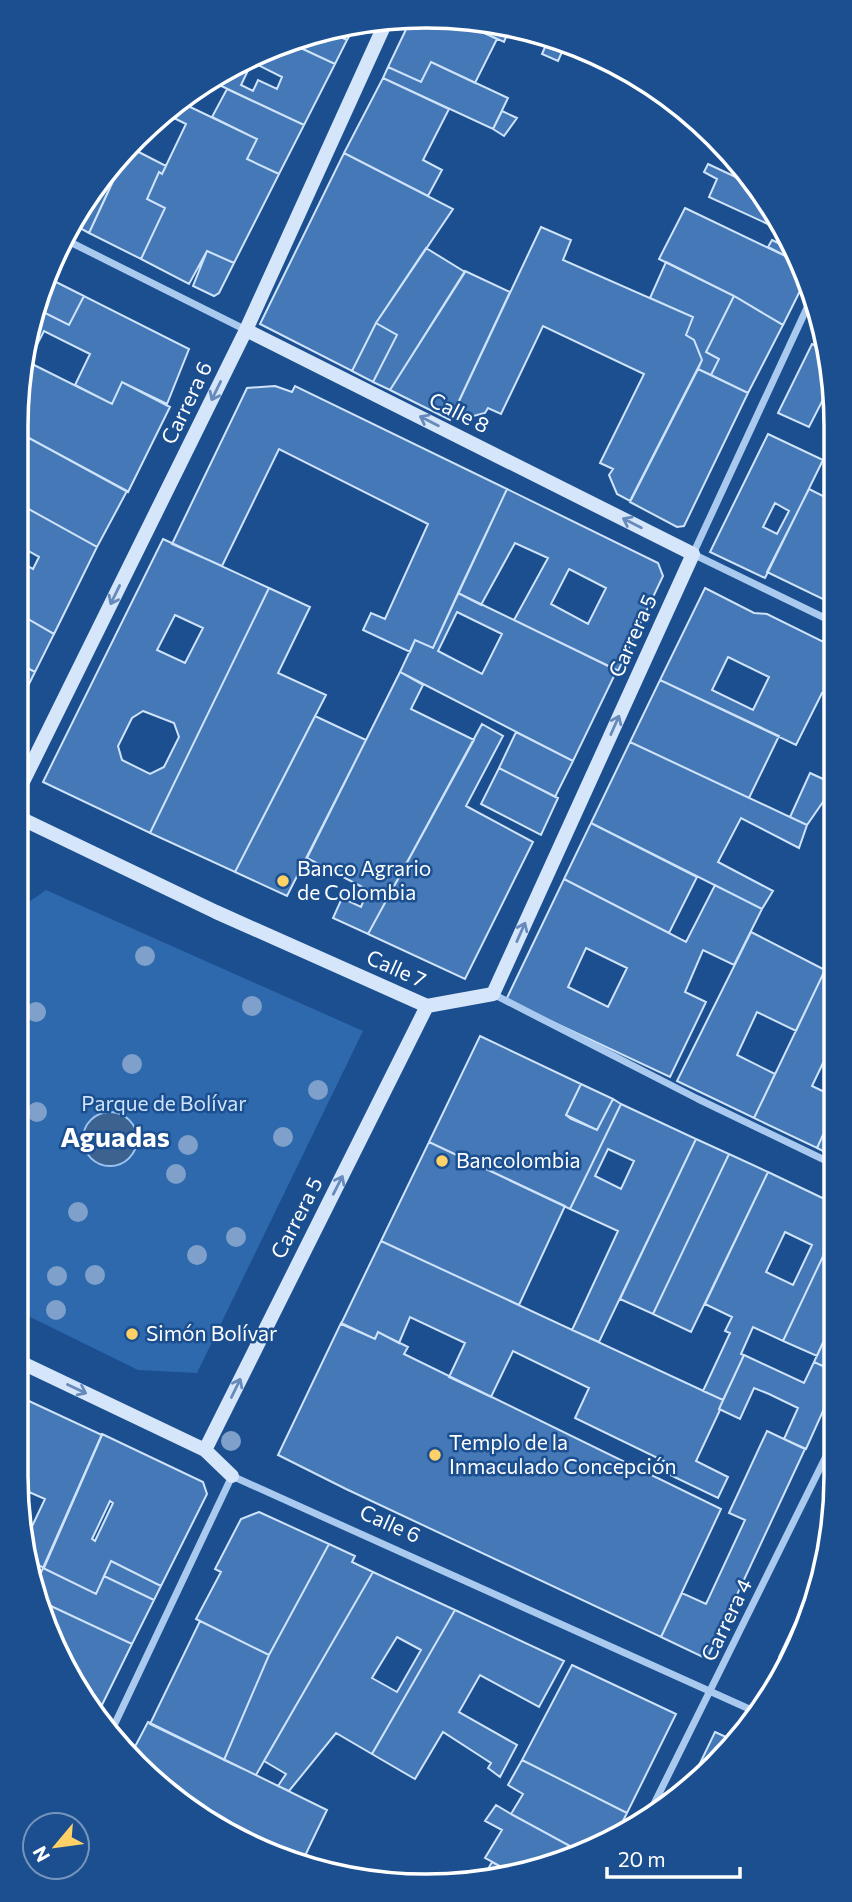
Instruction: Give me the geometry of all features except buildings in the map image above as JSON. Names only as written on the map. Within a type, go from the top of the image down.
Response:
[{"type":"main road","name":"Carrera 6","points":[[28,772],[246,330],[382,30]]},
{"type":"main road","name":"Calle 8","points":[[246,330],[693,554]]},
{"type":"main road","name":"Carrera 5","points":[[493,994],[693,554]]},
{"type":"main road","name":"Calle 7","points":[[28,822],[216,912],[427,1006],[493,994]]},
{"type":"main road","name":"Carrera 5","points":[[205,1450],[427,1006]]},
{"type":"main road","name":"Calle 6","points":[[28,1366],[205,1450],[232,1476]]},
{"type":"street","name":"Calle 8","points":[[73,243],[246,330]]},
{"type":"street","name":"Carrera 5","points":[[693,554],[807,311]]},
{"type":"street","name":"Calle 8","points":[[693,554],[824,617]]},
{"type":"street","points":[[493,994],[698,1099],[824,1160]]},
{"type":"street","name":"Carrera 4","points":[[656,1801],[824,1461]]},
{"type":"street","points":[[115,1724],[232,1476]]},
{"type":"street","name":"Calle 6","points":[[232,1476],[749,1709]]},
{"type":"green space","name":"Parque de Bolívar","points":[[46,890],[363,1031],[197,1373],[138,1370],[28,1316],[28,903]]},
{"type":"shaded area","points":[[110,1112],[129,1120],[137,1139],[129,1158],[110,1166],[91,1158],[83,1139],[91,1120]]},
{"type":"place","name":"Banco Agrario de Colombia","points":[[283,881]]},
{"type":"place","name":"Bancolombia","points":[[442,1161]]},
{"type":"place","name":"Simón Bolívar","points":[[132,1334]]},
{"type":"place","name":"Templo de la Inmaculado Concepción","points":[[435,1455]]},
{"type":"district","name":"Aguadas","points":[[115,1137]]}]
